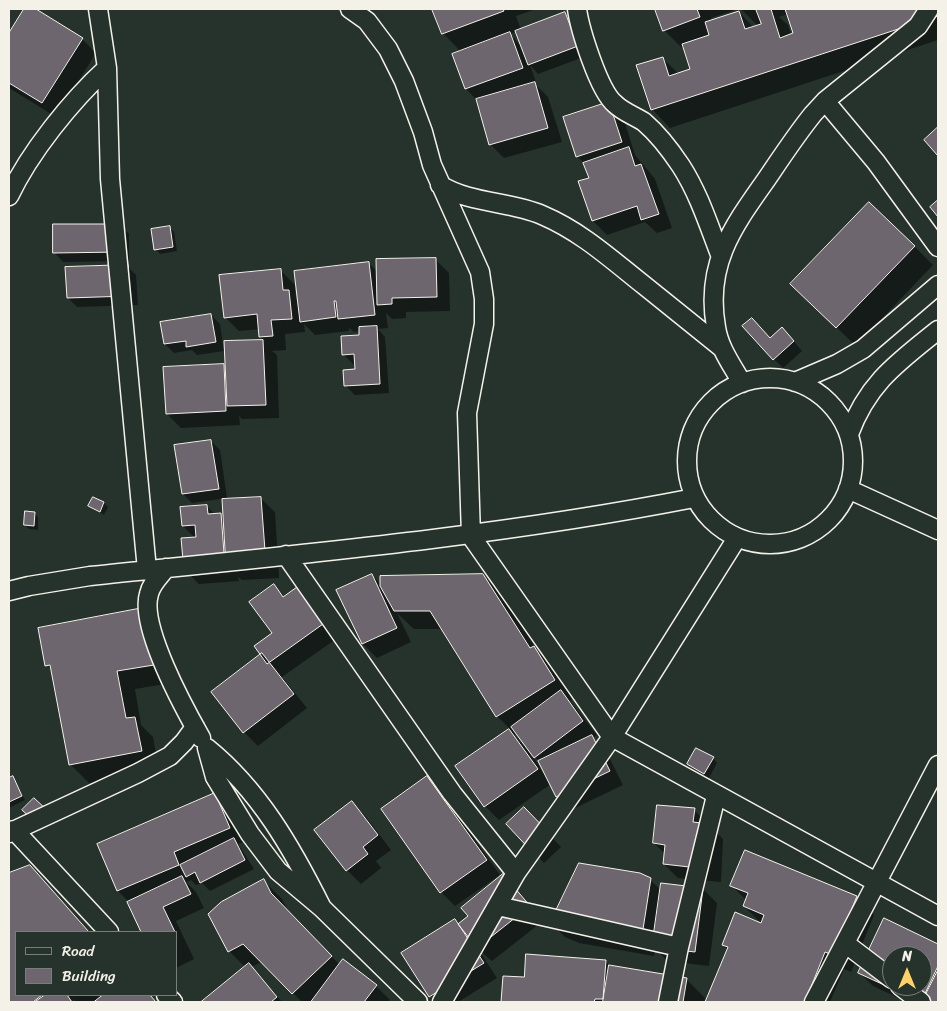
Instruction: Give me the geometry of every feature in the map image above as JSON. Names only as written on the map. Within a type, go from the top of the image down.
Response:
[{"type":"street","points":[[98,9],[107,68],[110,179],[147,570]]},
{"type":"street","points":[[350,9],[367,21],[388,48],[404,81],[440,185],[480,272],[484,299],[480,352],[467,413],[471,536],[612,737],[716,796],[938,916]]},
{"type":"street","points":[[577,9],[592,59],[605,92],[614,104],[655,132],[681,166],[698,198],[721,257]]},
{"type":"street","points":[[742,383],[722,348],[716,329],[713,297],[721,257],[730,232],[798,134],[825,101],[918,26],[929,9]]},
{"type":"street","points":[[9,196],[58,121],[86,87],[107,68]]},
{"type":"street","points":[[825,101],[876,162],[938,247]]},
{"type":"street","points":[[440,185],[453,193],[470,198],[522,207],[571,229],[606,252],[722,348]]},
{"type":"street","points":[[795,382],[837,364],[863,349],[938,286]]},
{"type":"street","points":[[849,434],[857,411],[878,381],[938,330]]},
{"type":"street","points":[[768,378],[795,382],[818,393],[836,411],[849,434],[853,462],[848,489],[836,513],[816,531],[791,542],[773,544],[737,538],[712,522],[694,498],[686,471],[688,443],[698,417],[717,396],[742,383],[768,378]]},
{"type":"street","points":[[848,489],[938,530]]},
{"type":"street","points":[[9,591],[90,576],[471,536],[613,514],[694,498]]},
{"type":"street","points":[[442,1002],[516,873],[612,737],[737,538]]},
{"type":"street","points":[[286,555],[452,793],[516,873]]},
{"type":"street","points":[[166,568],[149,591],[148,616],[164,664],[207,748],[215,777],[250,834],[278,872],[322,908],[418,1002]]},
{"type":"street","points":[[108,931],[12,831],[138,774],[170,756],[195,727]]},
{"type":"street","points":[[207,748],[232,768],[261,805],[297,858],[322,908]]},
{"type":"street","points":[[814,1002],[938,766]]},
{"type":"street","points":[[668,1002],[678,947],[716,796]]},
{"type":"street","points":[[498,906],[678,947]]},
{"type":"street","points":[[846,944],[882,972]]},
{"type":"building","points":[[24,9],[36,9],[83,38],[42,103],[9,83],[9,33]]},
{"type":"building","points":[[432,9],[503,9],[504,11],[442,34]]},
{"type":"building","points":[[655,9],[697,9],[700,17],[663,31]]},
{"type":"building","points":[[756,9],[771,9],[780,38],[793,33],[785,9],[938,9],[938,16],[651,110],[636,65],[663,57],[669,76],[690,69],[682,44],[709,35],[705,22],[739,11],[745,29],[761,24]]},
{"type":"building","points":[[565,12],[578,46],[528,65],[515,31]]},
{"type":"building","points":[[510,32],[523,68],[465,89],[452,54]]},
{"type":"building","points":[[535,82],[548,128],[489,145],[476,99]]},
{"type":"building","points":[[609,102],[622,142],[576,157],[563,117]]},
{"type":"building","points":[[938,127],[938,156],[924,140]]},
{"type":"building","points":[[629,147],[635,166],[641,164],[659,214],[641,220],[637,206],[592,221],[578,181],[589,178],[583,163]]},
{"type":"building","points":[[938,200],[938,217],[930,207]]},
{"type":"building","points":[[869,202],[915,246],[836,328],[790,284]]},
{"type":"building","points":[[53,224],[120,224],[121,252],[53,253]]},
{"type":"building","points":[[170,226],[173,247],[154,250],[151,229]]},
{"type":"building","points":[[436,258],[437,297],[392,298],[392,304],[377,305],[376,259]]},
{"type":"building","points":[[369,262],[375,315],[338,319],[336,301],[334,301],[336,317],[300,322],[294,271]]},
{"type":"building","points":[[128,265],[129,296],[67,298],[65,267]]},
{"type":"building","points":[[281,269],[283,290],[289,290],[292,319],[271,320],[273,336],[259,337],[257,314],[224,318],[219,275]]},
{"type":"building","points":[[211,314],[216,342],[186,347],[186,341],[164,344],[160,322]]},
{"type":"building","points":[[752,318],[770,338],[782,327],[794,341],[773,360],[742,326]]},
{"type":"building","points":[[377,326],[380,384],[344,386],[343,370],[355,369],[354,354],[342,355],[341,336],[359,335],[359,327]]},
{"type":"building","points":[[263,340],[266,405],[227,406],[224,341]]},
{"type":"building","points":[[224,364],[226,411],[166,414],[163,367]]},
{"type":"building","points":[[211,440],[219,489],[182,494],[174,445]]},
{"type":"building","points":[[93,497],[104,502],[100,512],[88,506]]},
{"type":"building","points":[[261,497],[266,564],[226,567],[222,499]]},
{"type":"building","points":[[207,505],[208,514],[221,513],[225,567],[184,571],[181,538],[196,537],[195,525],[182,526],[180,507]]},
{"type":"building","points":[[25,511],[35,512],[34,526],[24,525]]},
{"type":"building","points":[[372,574],[397,628],[362,644],[336,590]]},
{"type":"building","points":[[483,574],[530,648],[534,646],[555,680],[496,717],[430,611],[394,611],[380,586],[380,576]]},
{"type":"building","points":[[274,584],[283,597],[297,587],[323,624],[267,664],[254,646],[272,633],[249,602]]},
{"type":"building","points":[[143,608],[154,665],[117,671],[126,718],[135,717],[142,751],[69,765],[50,665],[45,666],[38,628]]},
{"type":"building","points":[[262,653],[294,694],[243,733],[211,692]]},
{"type":"building","points":[[561,690],[583,721],[534,758],[511,727]]},
{"type":"building","points":[[509,729],[538,769],[484,807],[455,766]]},
{"type":"building","points":[[592,735],[610,771],[556,797],[538,761]]},
{"type":"building","points":[[696,748],[714,757],[704,774],[687,764]]},
{"type":"building","points":[[13,776],[22,796],[9,802],[9,778]]},
{"type":"building","points":[[427,776],[487,860],[440,893],[381,809]]},
{"type":"building","points":[[215,793],[230,828],[174,852],[179,865],[117,891],[97,844]]},
{"type":"building","points":[[34,798],[47,810],[35,822],[22,810]]},
{"type":"building","points":[[352,801],[378,835],[363,847],[368,854],[346,871],[314,830]]},
{"type":"building","points":[[657,805],[695,808],[693,822],[710,824],[707,869],[663,864],[665,845],[653,843]]},
{"type":"building","points":[[524,807],[553,837],[534,854],[506,824]]},
{"type":"building","points":[[234,838],[245,860],[200,883],[195,872],[186,877],[180,865]]},
{"type":"building","points":[[745,850],[857,896],[833,955],[825,952],[805,1002],[705,1002],[728,947],[722,945],[735,912],[761,923],[764,915],[743,906],[748,893],[730,886]]},
{"type":"building","points":[[579,863],[640,873],[651,878],[641,942],[550,923]]},
{"type":"building","points":[[30,865],[88,931],[15,931],[15,996],[41,996],[33,1002],[9,1002],[9,873]]},
{"type":"building","points":[[503,874],[530,906],[477,948],[458,924],[468,916],[461,908]]},
{"type":"building","points":[[182,876],[191,894],[163,907],[175,931],[141,931],[127,902]]},
{"type":"building","points":[[264,879],[271,893],[332,956],[292,994],[243,944],[228,952],[208,914],[221,902]]},
{"type":"building","points":[[661,883],[703,888],[695,952],[652,947]]},
{"type":"building","points":[[884,918],[938,944],[938,966],[932,979],[932,946],[882,946],[882,984],[858,973]]},
{"type":"building","points":[[455,919],[484,963],[429,997],[401,953]]},
{"type":"building","points":[[526,954],[606,960],[603,999],[595,999],[594,1002],[501,1002],[503,976],[524,977]]},
{"type":"building","points":[[343,959],[377,985],[364,1002],[311,1002]]},
{"type":"building","points":[[249,963],[277,997],[271,1002],[201,1002]]},
{"type":"building","points":[[609,965],[687,978],[683,1002],[603,1002]]},
{"type":"building","points":[[938,970],[938,1002],[922,1002],[925,996],[932,996],[932,982]]},
{"type":"building","points":[[44,996],[68,996],[72,1002],[35,1002]]},
{"type":"building","points":[[102,996],[151,996],[156,1002],[94,1002]]},
{"type":"building","points":[[908,996],[924,996],[921,1002]]}]
